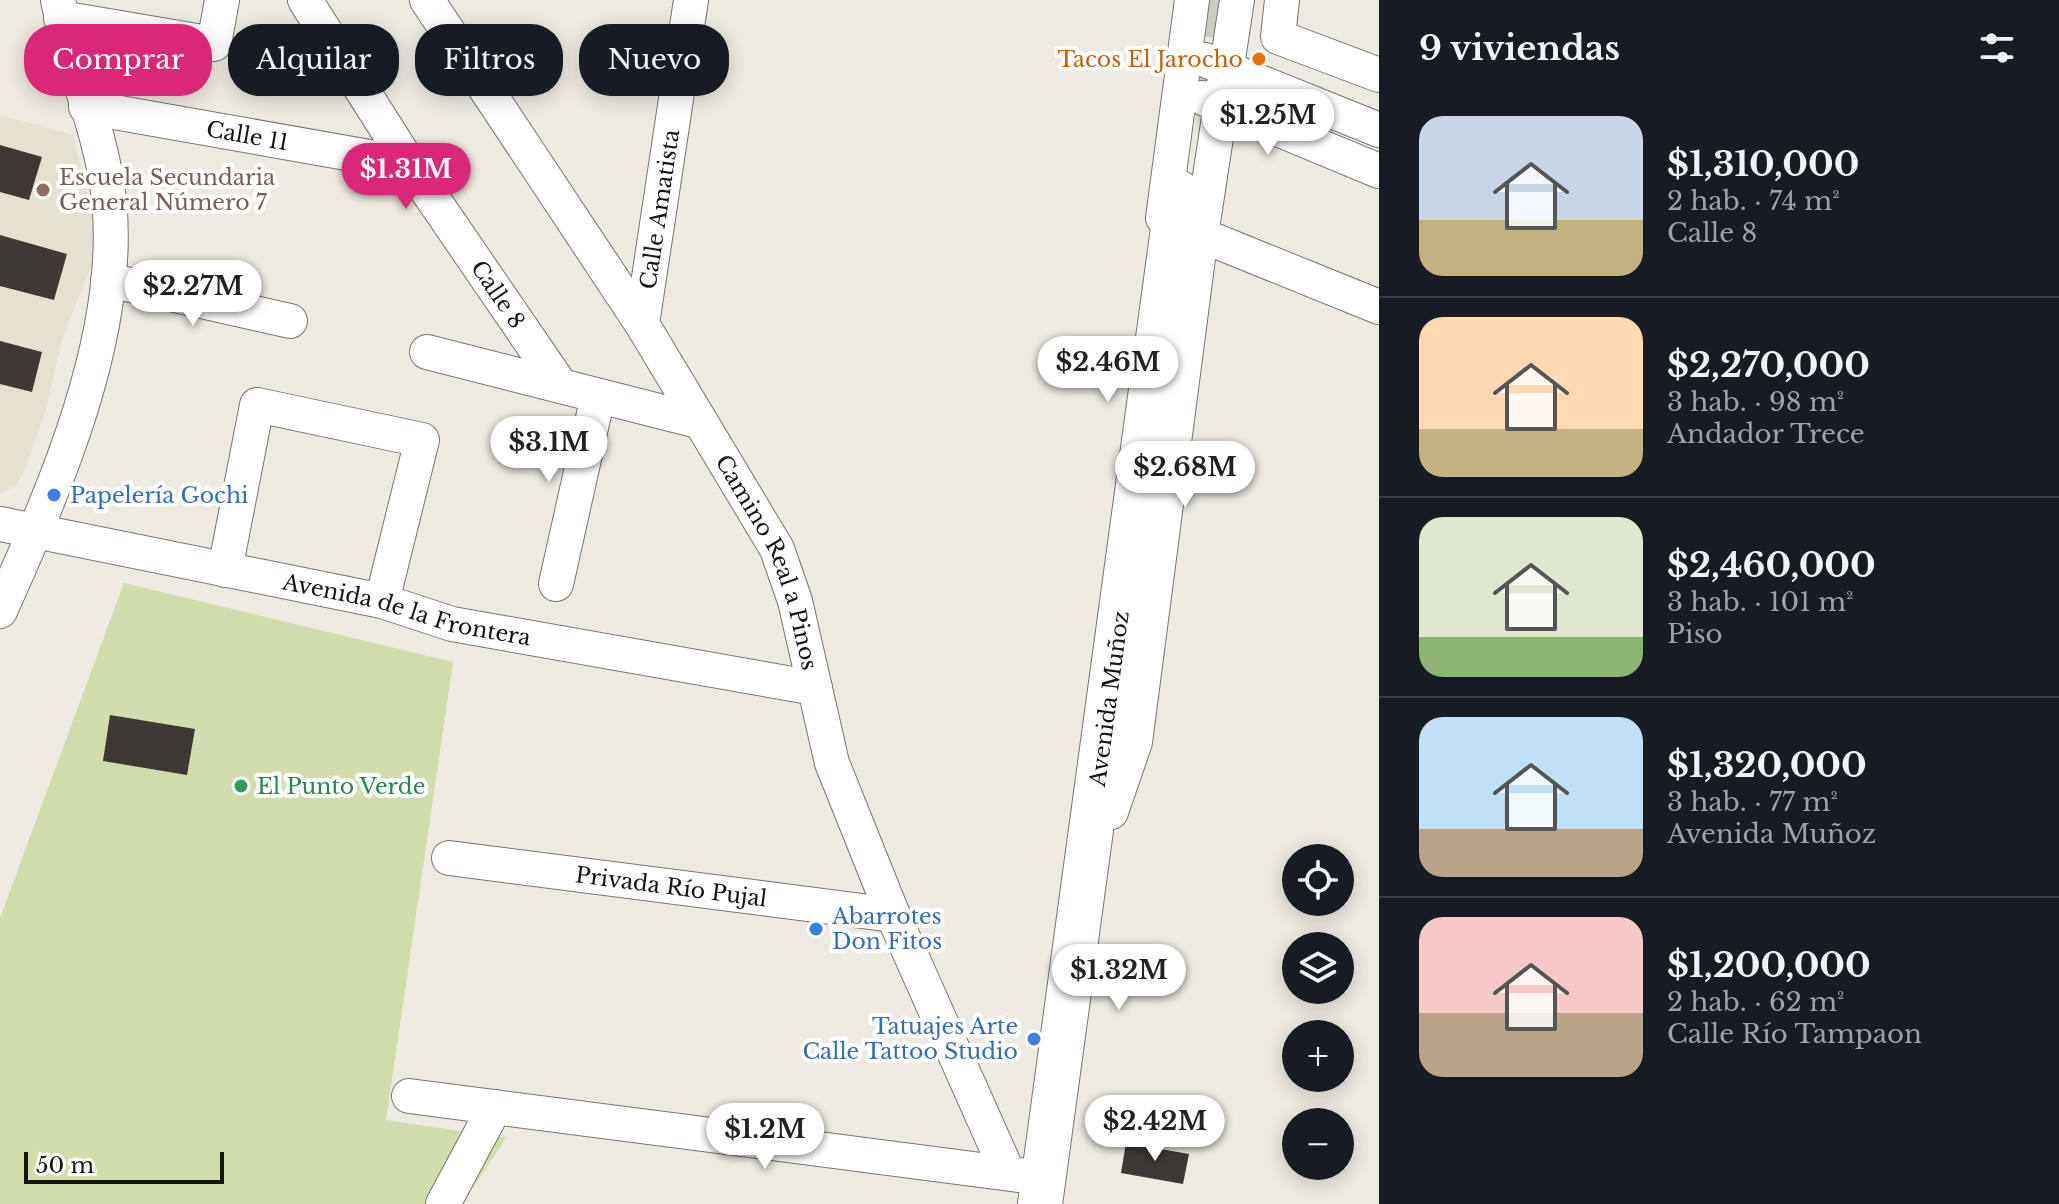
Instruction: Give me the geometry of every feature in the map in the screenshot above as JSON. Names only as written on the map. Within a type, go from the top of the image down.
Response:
[{"type":"main road","name":"Avenida Muñoz","points":[[1038,1190],[1102,824],[1190,208]]},
{"type":"street","points":[[0,611],[68,455],[92,364],[108,280],[109,199],[60,9],[214,44],[222,0]]},
{"type":"street","name":"Calle 8","points":[[305,0],[409,164],[561,386]]},
{"type":"street","name":"Camino Real a Pinos","points":[[427,0],[642,324],[777,549],[795,601],[832,763],[893,915],[1038,1190]]},
{"type":"street","name":"Calle Amatista","points":[[642,324],[691,0]]},
{"type":"street","points":[[1102,824],[1092,735],[1192,0]]},
{"type":"street","points":[[1237,0],[1221,106],[1190,208],[1379,307]]},
{"type":"street","points":[[1282,0],[1278,37],[1379,75]]},
{"type":"street","points":[[1185,53],[1379,130]]},
{"type":"street","points":[[1180,89],[1379,171]]},
{"type":"street","name":"Calle 11","points":[[86,107],[409,164]]},
{"type":"street","points":[[108,280],[290,321]]},
{"type":"street","points":[[427,352],[698,421]]},
{"type":"street","points":[[556,584],[598,396]]},
{"type":"street","points":[[225,570],[257,405],[422,440],[382,601]]},
{"type":"street","name":"Avenida de la Frontera","points":[[0,524],[382,601],[452,624],[518,638],[815,688]]},
{"type":"street","name":"Privada Río Pujal","points":[[449,858],[893,915]]},
{"type":"street","points":[[409,1096],[1038,1190]]},
{"type":"street","points":[[443,1204],[495,1107]]},
{"type":"shaded area","name":"Escuela Secundaria General Número 7","points":[[0,115],[73,135],[100,245],[63,336],[44,416],[22,475],[15,486],[0,494]]},
{"type":"green space","name":"El Punto Verde","points":[[124,583],[453,662],[386,1120],[506,1138],[462,1204],[0,1204],[0,918]]},
{"type":"building","points":[[0,145],[42,157],[29,200],[0,192]]},
{"type":"building","points":[[0,235],[67,254],[54,300],[0,286]]},
{"type":"building","points":[[0,341],[42,352],[32,392],[0,384]]},
{"type":"building","points":[[110,715],[195,729],[187,775],[103,761]]},
{"type":"building","points":[[1126,1143],[1189,1154],[1183,1184],[1121,1173]]},
{"type":"tunnel","points":[[1205,103],[1219,0]]},
{"type":"place","name":"Tacos El Jarocho","points":[[1259,59]]},
{"type":"place","name":"Escuela Secundaria General Número 7","points":[[43,190]]},
{"type":"place","name":"Papelería Gochi","points":[[54,495]]},
{"type":"place","name":"El Punto Verde","points":[[241,786]]},
{"type":"place","name":"Abarrotes Don Fitos","points":[[816,929]]},
{"type":"place","name":"Tatuajes Arte Calle Tattoo Studio","points":[[1034,1039]]}]
